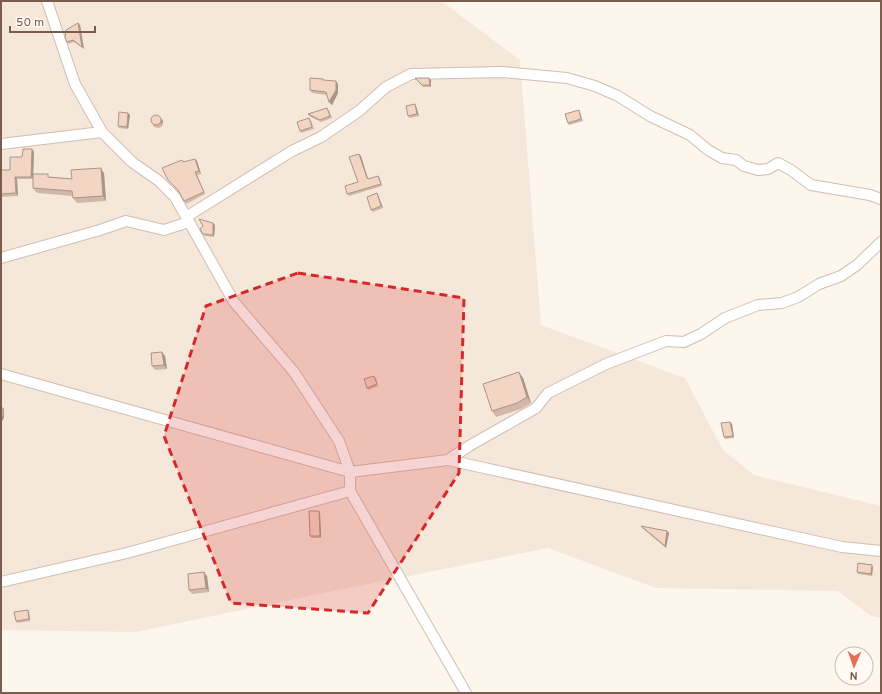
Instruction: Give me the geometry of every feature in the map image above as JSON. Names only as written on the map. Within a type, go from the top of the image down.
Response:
[{"type":"street","points":[[46,1],[75,84],[102,132],[132,162],[159,181],[175,198],[234,302],[294,372],[339,441],[350,472],[350,491],[466,693]]},
{"type":"street","points":[[1,258],[100,230],[126,221],[164,230],[188,219],[292,151],[321,137],[359,111],[386,87],[411,74],[503,72],[567,78],[595,86],[618,96],[650,116],[690,135],[708,150],[722,158],[736,160],[744,166],[758,170],[768,169],[778,164],[791,170],[811,186],[870,195],[881,199]]},
{"type":"street","points":[[1,144],[102,132]]},
{"type":"street","points":[[448,460],[469,446],[536,408],[548,393],[606,364],[666,340],[684,342],[701,334],[725,318],[758,305],[782,303],[798,297],[819,284],[841,276],[857,265],[881,242]]},
{"type":"street","points":[[1,374],[350,472],[448,460],[842,547],[881,551]]},
{"type":"street","points":[[1,582],[127,553],[350,491]]},
{"type":"highlighted area","points":[[298,273],[464,298],[459,473],[368,613],[231,603],[164,436],[206,306]]},
{"type":"shaded area","points":[[1,1],[441,1],[520,60],[541,325],[685,378],[723,450],[754,475],[881,506],[881,618],[871,616],[838,591],[656,588],[548,548],[136,632],[1,630]]},
{"type":"building","points":[[78,23],[82,47],[73,40],[67,42],[65,38],[66,30]]},
{"type":"building","points":[[310,78],[336,81],[336,90],[329,102],[326,92],[310,90]]},
{"type":"building","points":[[415,78],[429,78],[430,85],[422,85]]},
{"type":"building","points":[[415,104],[417,114],[408,116],[406,106]]},
{"type":"building","points":[[327,108],[330,116],[320,120],[308,114]]},
{"type":"building","points":[[579,110],[581,119],[568,123],[565,114]]},
{"type":"building","points":[[119,112],[128,113],[127,127],[118,126]]},
{"type":"building","points":[[154,115],[158,115],[160,116],[160,124],[154,125],[151,122],[151,118]]},
{"type":"building","points":[[309,118],[312,127],[300,131],[297,122]]},
{"type":"building","points":[[23,149],[32,149],[31,177],[15,177],[16,193],[1,194],[1,170],[10,170],[10,157],[22,157]]},
{"type":"building","points":[[359,154],[367,178],[378,176],[381,184],[347,194],[345,186],[358,182],[349,157]]},
{"type":"building","points":[[195,159],[199,171],[195,172],[204,192],[184,201],[178,190],[168,180],[162,168],[182,160],[183,162]]},
{"type":"building","points":[[101,168],[103,196],[73,198],[72,191],[33,188],[33,174],[48,174],[48,177],[72,179],[71,170]]},
{"type":"building","points":[[377,193],[381,206],[371,210],[367,197]]},
{"type":"building","points":[[199,219],[213,223],[213,235],[203,234],[200,229],[203,226]]},
{"type":"building","points":[[162,352],[164,365],[152,366],[151,353]]},
{"type":"building","points":[[519,372],[527,397],[517,403],[492,411],[483,384]]},
{"type":"building","points":[[374,376],[377,384],[367,388],[364,379]]},
{"type":"building","points":[[1,408],[3,408],[3,416],[1,419]]},
{"type":"building","points":[[730,422],[733,436],[724,437],[721,423]]},
{"type":"building","points":[[309,511],[319,511],[320,536],[310,536]]},
{"type":"building","points":[[641,526],[667,531],[665,546]]},
{"type":"building","points":[[858,563],[872,565],[871,574],[857,572]]},
{"type":"building","points":[[204,572],[206,588],[189,590],[188,574]]},
{"type":"building","points":[[28,610],[29,619],[16,621],[14,612]]}]
